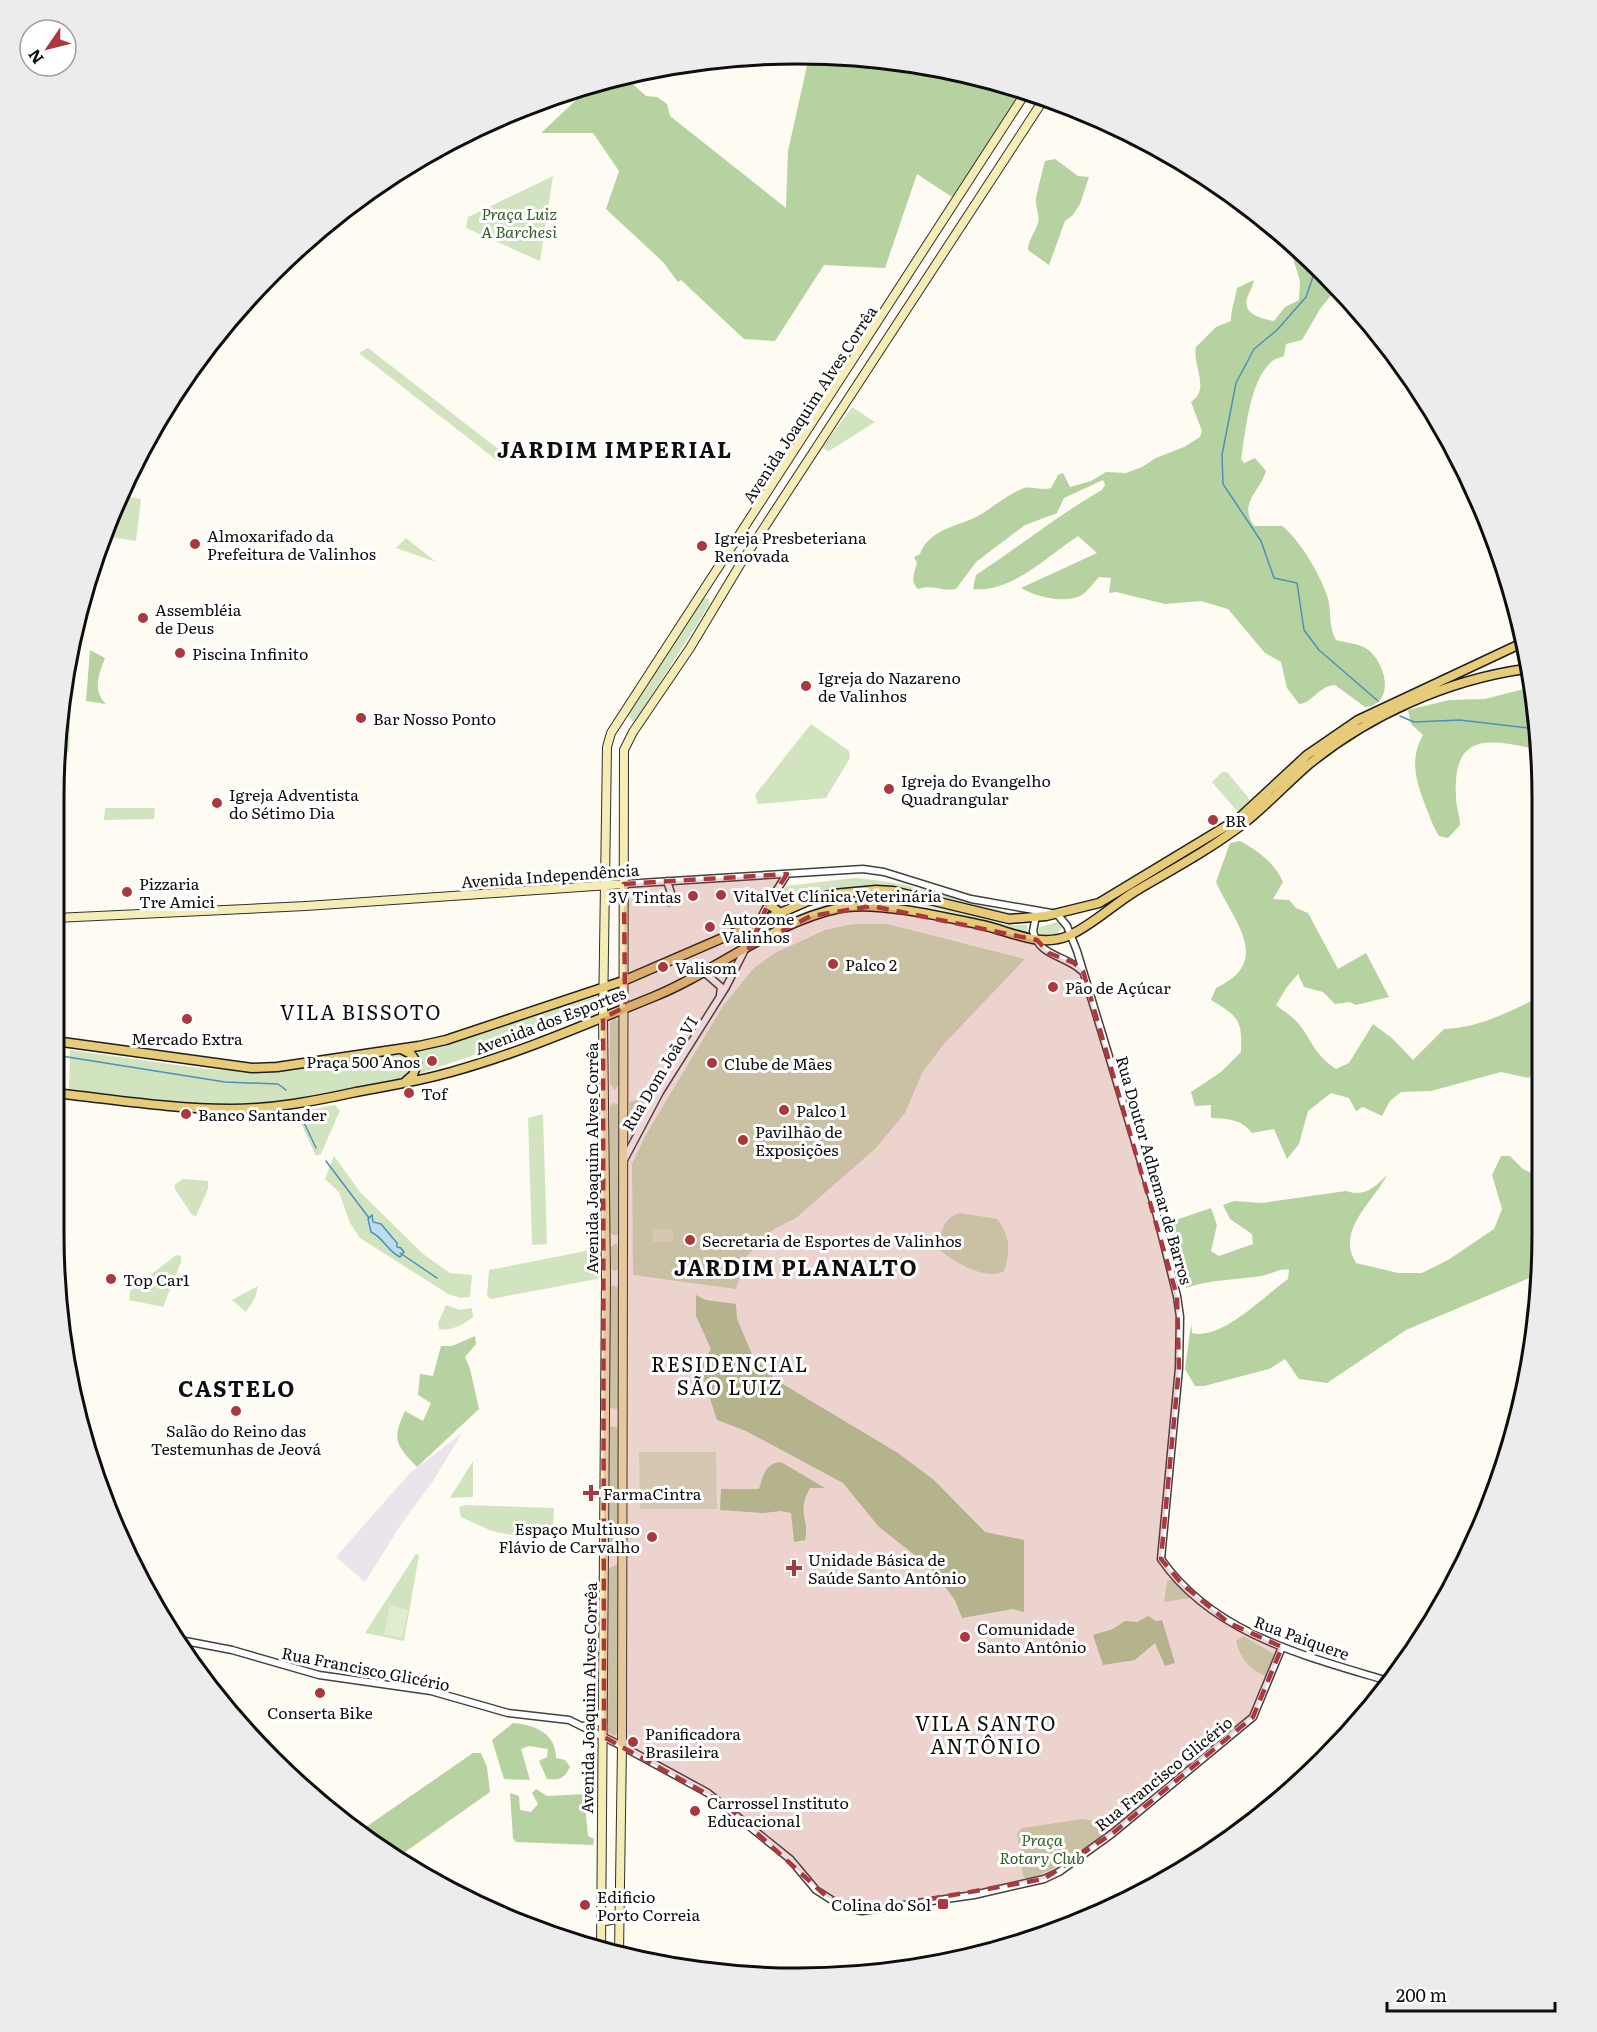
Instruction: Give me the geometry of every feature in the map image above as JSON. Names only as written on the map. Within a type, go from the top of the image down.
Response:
[{"type":"main road","name":"Avenida Joaquim Alves Corrêa","points":[[601,1940],[600,1828],[604,1737],[606,1278],[603,1018],[607,885],[606,753],[611,733],[1021,99]]},
{"type":"main road","name":"Avenida Joaquim Alves Corrêa","points":[[619,1944],[625,1007],[623,757],[629,738],[1040,105]]},
{"type":"main road","name":"Avenida dos Esportes","points":[[64,1042],[252,1068],[283,1067],[446,1040],[624,981],[759,924],[779,912],[833,894],[876,890],[914,895],[1009,919],[1058,914],[1099,903],[1238,819],[1307,755],[1358,720],[1516,646]]},
{"type":"main road","points":[[1037,940],[1056,940],[1071,934],[1108,908],[1225,836],[1308,765],[1359,730],[1401,707],[1463,682],[1520,670]]},
{"type":"main road","name":"Avenida Independência","points":[[64,918],[306,906],[624,884]]},
{"type":"main road","points":[[768,904],[779,912]]},
{"type":"main road","name":"Avenida dos Esportes","points":[[64,1094],[230,1109],[285,1105],[452,1072],[541,1043],[603,1018],[705,974],[743,950],[811,916],[851,907],[883,907],[984,926],[1037,940]]},
{"type":"main road","points":[[736,934],[743,950]]},
{"type":"main road","points":[[401,1049],[411,1054],[417,1063],[413,1075],[405,1083]]},
{"type":"main road","points":[[601,1922],[620,1918]]},
{"type":"street","name":"Avenida Independência","points":[[624,884],[853,869],[873,870],[971,899],[1038,915]]},
{"type":"street","name":"Rua Dom João VI","points":[[623,1161],[660,1092],[719,1000],[743,950],[787,874]]},
{"type":"street","points":[[667,881],[671,892],[669,902]]},
{"type":"street","name":"Rua Doutor Adhemar de Barros","points":[[1058,914],[1071,934],[1077,951],[1155,1209],[1177,1296],[1180,1317],[1179,1368],[1161,1559]]},
{"type":"street","points":[[1038,915],[1033,931],[1037,940],[1049,953],[1068,960],[1083,971]]},
{"type":"street","points":[[1068,960],[1077,951]]},
{"type":"street","points":[[705,974],[714,978],[721,987],[719,1000]]},
{"type":"street","name":"Rua Paiquere","points":[[1161,1559],[1182,1584],[1229,1623],[1281,1647],[1382,1679]]},
{"type":"street","name":"Rua Francisco Glicério","points":[[189,1643],[232,1650],[319,1675],[431,1691],[508,1713],[569,1720],[622,1746],[725,1804],[790,1859],[816,1890],[841,1906],[861,1911],[974,1895],[1044,1879],[1059,1872],[1113,1833],[1253,1717],[1281,1647]]},
{"type":"street","name":"Rua Francisco Glicério","points":[[582,1726],[603,1721]]},
{"type":"highlighted area","points":[[787,874],[768,904],[749,948],[811,916],[872,906],[1037,940],[1049,953],[1074,963],[1083,971],[1177,1296],[1179,1368],[1161,1559],[1182,1584],[1229,1623],[1282,1647],[1253,1717],[1113,1833],[1044,1879],[862,1911],[827,1897],[725,1804],[604,1737],[603,1018],[625,1007],[624,884]]},
{"type":"shaded area","points":[[462,1433],[433,1481],[402,1523],[365,1582],[336,1557],[409,1474]]},
{"type":"green space","points":[[807,64],[894,71],[942,79],[1020,99],[952,197],[917,174],[885,268],[824,265],[775,341],[744,339],[681,280],[678,282],[663,262],[606,209],[619,171],[593,133],[541,133],[577,99],[633,84],[646,96],[657,97],[667,104],[670,116],[786,208],[788,151]]},
{"type":"green space","points":[[1055,159],[1078,176],[1089,177],[1080,204],[1073,215],[1065,221],[1049,265],[1028,250],[1038,223],[1036,199],[1045,161]]},
{"type":"green space","name":"Praça Luiz A Barchesi","points":[[553,176],[540,261],[466,228],[468,217]]},
{"type":"green space","points":[[1292,256],[1332,294],[1320,309],[1302,340],[1286,344],[1284,356],[1271,362],[1253,394],[1241,459],[1244,463],[1255,458],[1266,471],[1249,504],[1248,511],[1254,526],[1282,526],[1304,551],[1327,594],[1331,626],[1336,640],[1364,647],[1374,655],[1383,672],[1385,682],[1381,698],[1375,704],[1365,707],[1335,685],[1324,688],[1308,701],[1299,704],[1287,688],[1281,662],[1265,653],[1228,609],[1201,601],[1165,604],[1116,592],[1109,593],[1111,578],[1099,577],[1082,595],[1067,599],[1042,597],[1021,588],[1097,553],[1078,536],[1015,579],[987,589],[973,589],[976,575],[1102,490],[1105,485],[1103,480],[1064,498],[1057,513],[1025,525],[976,562],[956,589],[928,587],[918,589],[913,580],[917,563],[914,557],[920,554],[929,540],[942,531],[979,516],[1024,488],[1051,488],[1058,475],[1063,473],[1070,487],[1091,481],[1106,472],[1126,473],[1184,447],[1200,437],[1202,431],[1191,402],[1200,391],[1196,347],[1216,327],[1231,321],[1237,288],[1254,280],[1248,297],[1248,309],[1255,315],[1274,321],[1285,307],[1299,300],[1300,281]]},
{"type":"green space","points":[[368,348],[502,452],[499,462],[359,353]]},
{"type":"green space","points":[[852,407],[875,422],[829,451],[822,448]]},
{"type":"green space","points":[[129,497],[141,499],[136,541],[113,537]]},
{"type":"green space","points":[[406,538],[436,562],[396,548]]},
{"type":"green space","points":[[703,598],[709,599],[709,605],[635,722],[632,721],[628,714]]},
{"type":"green space","points":[[90,650],[105,658],[98,688],[106,704],[86,701]]},
{"type":"green space","points":[[1524,689],[1531,748],[1492,742],[1479,744],[1469,749],[1461,759],[1457,775],[1456,801],[1460,825],[1448,838],[1439,836],[1432,824],[1416,776],[1416,752],[1423,735],[1411,724],[1408,710],[1449,700],[1485,699]]},
{"type":"green space","points":[[69,721],[69,751],[66,754],[66,750]]},
{"type":"green space","points":[[811,724],[849,751],[850,758],[826,798],[758,804],[755,795]]},
{"type":"green space","points":[[1222,772],[1227,772],[1248,797],[1250,803],[1241,811],[1236,810],[1212,782]]},
{"type":"green space","points":[[105,808],[155,808],[154,819],[104,820]]},
{"type":"green space","points":[[1240,841],[1271,863],[1283,882],[1273,899],[1289,900],[1296,908],[1308,913],[1338,969],[1366,953],[1389,997],[1356,1005],[1350,1002],[1335,1004],[1323,992],[1304,987],[1298,974],[1276,1005],[1300,1025],[1324,1060],[1336,1069],[1349,1063],[1373,1024],[1393,1039],[1413,1060],[1444,1029],[1470,1026],[1532,1001],[1532,1075],[1528,1078],[1501,1072],[1431,1091],[1401,1092],[1390,1101],[1382,1116],[1363,1107],[1356,1111],[1349,1098],[1331,1093],[1308,1111],[1299,1144],[1287,1159],[1274,1129],[1252,1133],[1239,1122],[1211,1118],[1211,1105],[1195,1106],[1191,1092],[1221,1072],[1241,1052],[1241,1032],[1237,1020],[1211,1000],[1216,988],[1233,977],[1243,966],[1246,953],[1239,926],[1216,882],[1230,843]]},
{"type":"green space","points":[[854,878],[919,888],[1026,916],[1010,917],[895,888],[807,896],[780,910],[774,906],[786,886]]},
{"type":"green space","points":[[873,895],[910,900],[1009,925],[1027,925],[1028,938],[942,910],[874,900],[840,904],[828,908],[759,939],[762,931],[803,913],[843,900]]},
{"type":"green space","points":[[1057,922],[1062,927],[1057,934],[1039,933],[1037,928]]},
{"type":"green space","points":[[854,924],[887,924],[1025,959],[943,1045],[922,1073],[905,1113],[875,1149],[796,1218],[774,1229],[747,1256],[736,1289],[633,1275],[632,1164],[644,1138],[723,1006],[754,968],[775,953],[825,930]]},
{"type":"green space","points":[[598,996],[602,1003],[597,1013],[398,1081],[285,1102],[198,1105],[69,1089],[70,1050],[206,1069],[270,1072],[404,1054]]},
{"type":"green space","points":[[615,1018],[621,1023],[620,1083],[615,1090],[610,1084],[610,1023]]},
{"type":"green space","points":[[648,1098],[653,1100],[630,1139],[629,1102]]},
{"type":"green space","points":[[613,1103],[620,1105],[618,1235],[613,1235],[609,1231],[610,1106]]},
{"type":"green space","points":[[335,1105],[340,1111],[321,1154],[316,1156],[297,1115],[299,1112]]},
{"type":"green space","points":[[543,1114],[547,1244],[532,1245],[528,1118]]},
{"type":"green space","points":[[334,1156],[360,1192],[423,1254],[450,1273],[472,1275],[470,1297],[461,1298],[448,1294],[360,1238],[350,1223],[339,1192],[325,1179]]},
{"type":"green space","points":[[1501,1156],[1510,1156],[1523,1169],[1532,1174],[1531,1277],[1406,1330],[1327,1383],[1299,1379],[1285,1359],[1269,1369],[1204,1386],[1195,1386],[1185,1369],[1191,1324],[1192,1333],[1204,1334],[1229,1324],[1288,1279],[1289,1270],[1186,1288],[1173,1256],[1167,1223],[1211,1208],[1217,1225],[1211,1251],[1219,1256],[1253,1244],[1252,1234],[1230,1219],[1223,1205],[1234,1201],[1262,1203],[1346,1191],[1359,1193],[1369,1190],[1387,1175],[1353,1228],[1350,1239],[1351,1251],[1356,1263],[1398,1273],[1422,1273],[1448,1260],[1494,1229],[1502,1209],[1492,1175]]},
{"type":"green space","points":[[183,1179],[208,1181],[208,1189],[196,1216],[192,1215],[175,1189],[175,1184]]},
{"type":"green space","points":[[960,1213],[997,1219],[1005,1231],[1008,1243],[1008,1257],[1004,1271],[997,1274],[979,1272],[939,1250],[943,1227],[950,1218]]},
{"type":"green space","points":[[652,1229],[673,1229],[673,1242],[653,1242]]},
{"type":"green space","points":[[617,1243],[620,1267],[615,1271],[610,1268],[610,1247]]},
{"type":"green space","points":[[591,1250],[600,1252],[603,1274],[597,1279],[491,1299],[487,1296],[489,1270]]},
{"type":"green space","points":[[176,1255],[181,1256],[181,1262],[163,1307],[129,1300],[130,1291]]},
{"type":"green space","points":[[613,1285],[619,1288],[618,1409],[610,1408],[610,1288]]},
{"type":"green space","points":[[258,1286],[255,1298],[246,1312],[232,1300]]},
{"type":"green space","points":[[696,1295],[706,1300],[736,1304],[737,1319],[752,1354],[776,1380],[898,1453],[934,1480],[985,1532],[1024,1540],[1024,1612],[1013,1609],[962,1618],[955,1600],[930,1567],[879,1527],[843,1483],[746,1431],[717,1420],[700,1368],[711,1349],[696,1316]]},
{"type":"green space","points":[[446,1305],[460,1310],[472,1308],[473,1317],[457,1327],[439,1329],[438,1323]]},
{"type":"green space","points":[[475,1336],[476,1344],[465,1357],[479,1409],[417,1467],[400,1447],[397,1435],[405,1411],[423,1421],[431,1403],[418,1395],[420,1374],[433,1376],[441,1346],[452,1346]]},
{"type":"green space","points":[[610,1426],[619,1428],[619,1549],[612,1549],[609,1544]]},
{"type":"green space","points":[[639,1452],[716,1452],[717,1509],[640,1509]]},
{"type":"green space","points":[[473,1461],[473,1497],[450,1498]]},
{"type":"green space","points":[[781,1462],[825,1488],[810,1488],[806,1497],[804,1504],[805,1540],[794,1542],[791,1513],[720,1510],[721,1489],[759,1489],[768,1468]]},
{"type":"green space","points":[[466,1505],[554,1508],[553,1529],[536,1540],[492,1531],[461,1517],[459,1507]]},
{"type":"green space","points":[[416,1554],[419,1555],[404,1641],[365,1633]]},
{"type":"green space","points":[[618,1564],[618,1732],[615,1736],[608,1732],[609,1568]]},
{"type":"green space","points":[[1171,1579],[1176,1581],[1190,1598],[1164,1602],[1167,1581]]},
{"type":"green space","points":[[390,1605],[408,1610],[402,1638],[384,1634]]},
{"type":"green space","points":[[1148,1616],[1156,1621],[1162,1620],[1175,1663],[1165,1666],[1155,1643],[1135,1660],[1103,1665],[1093,1635],[1113,1629],[1125,1621],[1137,1622]]},
{"type":"green space","points":[[1243,1636],[1274,1654],[1266,1676],[1255,1671],[1240,1653],[1236,1641]]},
{"type":"green space","points":[[513,1723],[536,1728],[548,1736],[555,1749],[556,1758],[565,1760],[570,1767],[564,1776],[558,1779],[547,1779],[539,1761],[547,1757],[548,1749],[529,1746],[521,1749],[530,1780],[504,1779],[492,1740]]},
{"type":"green space","points":[[473,1753],[481,1753],[487,1767],[490,1792],[404,1852],[367,1826]]},
{"type":"green space","points":[[536,1789],[547,1796],[584,1794],[588,1836],[594,1839],[593,1845],[516,1842],[513,1838],[510,1793],[519,1796],[520,1810],[531,1812],[538,1804],[532,1793]]},
{"type":"green space","name":"Praça Rotary Club","points":[[1082,1819],[1096,1821],[1103,1826],[1103,1835],[1065,1863],[1028,1880],[1023,1876],[1017,1833],[1022,1828]]},
{"type":"water","points":[[372,1215],[373,1222],[381,1224],[397,1243],[397,1247],[404,1252],[400,1257],[371,1232],[368,1219]]},
{"type":"waterway","points":[[1314,275],[1306,297],[1277,330],[1254,349],[1236,383],[1222,455],[1223,484],[1261,541],[1274,578],[1297,583],[1304,630],[1319,650],[1378,701]]},
{"type":"waterway","points":[[1400,716],[1414,722],[1460,720],[1529,728]]},
{"type":"waterway","points":[[64,1056],[225,1082],[278,1084],[286,1090]]},
{"type":"waterway","points":[[299,1112],[316,1148]]},
{"type":"waterway","points":[[326,1161],[369,1218]]},
{"type":"waterway","points":[[400,1253],[437,1278]]},
{"type":"place","name":"Almoxarifado da Prefeitura de Valinhos","points":[[195,544]]},
{"type":"place","name":"Igreja Presbeteriana Renovada","points":[[702,546]]},
{"type":"place","name":"Assembléia de Deus","points":[[143,618]]},
{"type":"place","name":"Piscina Infinito","points":[[180,653]]},
{"type":"place","name":"Igreja do Nazareno de Valinhos","points":[[806,686]]},
{"type":"place","name":"Bar Nosso Ponto","points":[[361,718]]},
{"type":"place","name":"Igreja do Evangelho Quadrangular","points":[[889,789]]},
{"type":"place","name":"Igreja Adventista do Sétimo Dia","points":[[217,803]]},
{"type":"place","name":"BR","points":[[1213,820]]},
{"type":"place","name":"Pizzaria Tre Amici","points":[[127,892]]},
{"type":"place","name":"VitalVet Clínica Veterinária","points":[[721,895]]},
{"type":"place","name":"3V Tintas","points":[[693,896]]},
{"type":"place","name":"Autozone Valinhos","points":[[710,927]]},
{"type":"place","name":"Palco 2","points":[[833,964]]},
{"type":"place","name":"Valisom","points":[[663,967]]},
{"type":"place","name":"Pão de Açúcar","points":[[1053,987]]},
{"type":"place","name":"Mercado Extra","points":[[187,1019]]},
{"type":"place","name":"Praça 500 Anos","points":[[432,1061]]},
{"type":"place","name":"Clube de Mães","points":[[712,1063]]},
{"type":"place","name":"Tof","points":[[409,1093]]},
{"type":"place","name":"Palco 1","points":[[784,1110]]},
{"type":"place","name":"Banco Santander","points":[[186,1114]]},
{"type":"place","name":"Pavilhão de Exposições","points":[[743,1140]]},
{"type":"place","name":"Secretaria de Esportes de Valinhos","points":[[690,1240]]},
{"type":"place","name":"Top Car1","points":[[111,1279]]},
{"type":"place","name":"Salão do Reino das Testemunhas de Jeová","points":[[236,1411]]},
{"type":"place","name":"FarmaCintra","points":[[591,1493]]},
{"type":"place","name":"Espaço Multiuso Flávio de Carvalho","points":[[652,1537]]},
{"type":"place","name":"Unidade Básica de Saúde Santo Antônio","points":[[794,1568]]},
{"type":"place","name":"Comunidade Santo Antônio","points":[[965,1637]]},
{"type":"place","name":"Conserta Bike","points":[[320,1693]]},
{"type":"place","name":"Panificadora Brasileira","points":[[633,1742]]},
{"type":"place","name":"Carrossel Instituto Educacional","points":[[695,1811]]},
{"type":"place","name":"Colina do Sol","points":[[943,1904]]},
{"type":"place","name":"Edificio Porto Correia","points":[[585,1905]]},
{"type":"district","name":"JARDIM IMPERIAL","points":[[615,448]]},
{"type":"district","name":"VILA BISSOTO","points":[[361,1011]]},
{"type":"district","name":"JARDIM PLANALTO","points":[[796,1266]]},
{"type":"district","name":"RESIDENCIAL SÃO LUIZ","points":[[730,1374]]},
{"type":"district","name":"CASTELO","points":[[237,1387]]},
{"type":"district","name":"VILA SANTO ANTÔNIO","points":[[986,1734]]}]
